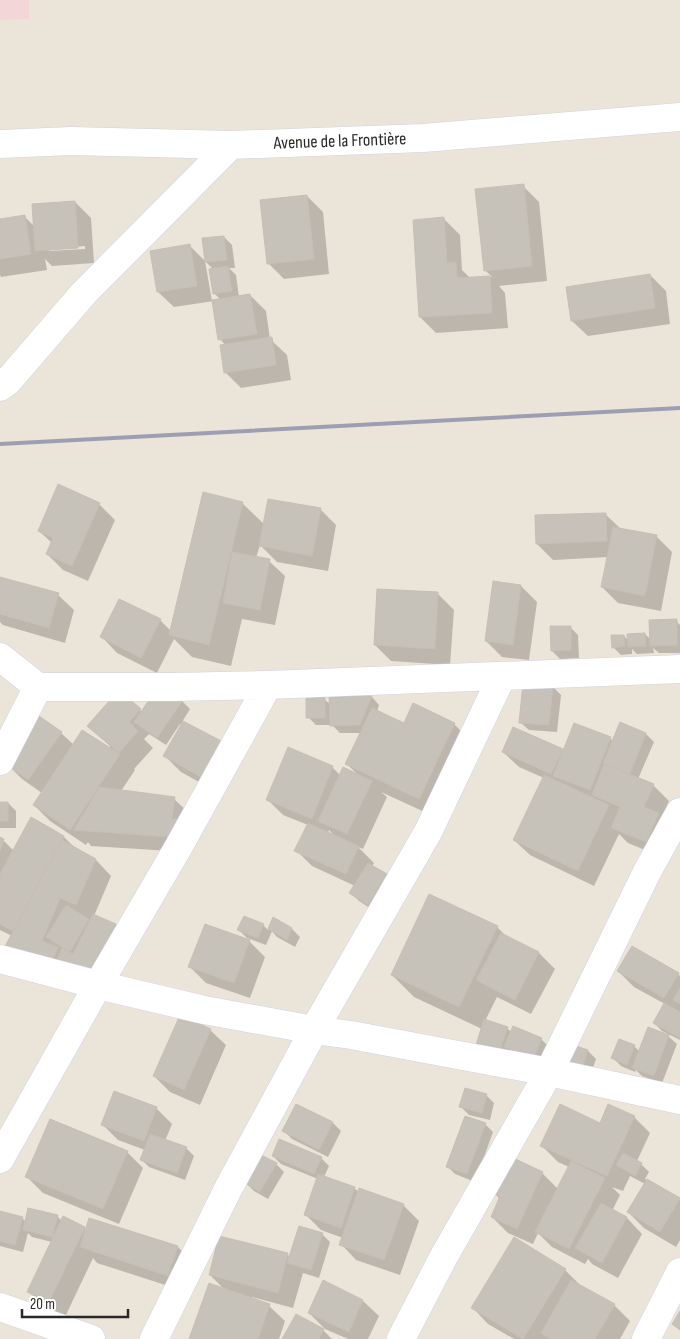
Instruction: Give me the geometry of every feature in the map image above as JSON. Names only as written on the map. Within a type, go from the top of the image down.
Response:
[{"type":"street","name":"Avenue de la Frontière","points":[[0,144],[71,142],[231,146],[423,138],[680,117]]},
{"type":"street","points":[[0,387],[8,381],[83,294],[231,146]]},
{"type":"street","points":[[0,657],[38,686],[171,687],[680,669]]},
{"type":"street","points":[[154,1339],[228,1189],[314,1030],[428,832],[502,676]]},
{"type":"street","points":[[0,1159],[179,846],[268,684]]},
{"type":"street","points":[[0,761],[38,686]]},
{"type":"street","points":[[401,1339],[443,1258],[549,1072],[647,872],[680,812]]},
{"type":"street","points":[[0,958],[98,986],[204,1010],[549,1072],[680,1100]]},
{"type":"street","points":[[646,1339],[680,1272]]},
{"type":"street","points":[[0,1307],[91,1339]]},
{"type":"shaded area","points":[[0,0],[29,0],[29,19],[0,20]]},
{"type":"building","points":[[524,184],[532,266],[484,271],[475,189]]},
{"type":"building","points":[[307,195],[314,259],[267,264],[260,200]]},
{"type":"building","points":[[75,201],[78,248],[35,251],[32,204]]},
{"type":"building","points":[[25,215],[31,254],[0,259],[0,219]]},
{"type":"building","points":[[444,217],[447,263],[456,262],[457,278],[490,276],[492,313],[419,317],[413,220]]},
{"type":"building","points":[[224,236],[227,260],[205,262],[202,238]]},
{"type":"building","points":[[190,244],[197,286],[157,292],[150,251]]},
{"type":"building","points":[[228,266],[232,291],[213,294],[209,269]]},
{"type":"building","points":[[650,274],[655,308],[571,321],[566,287]]},
{"type":"building","points":[[250,294],[257,334],[218,340],[212,300]]},
{"type":"building","points":[[272,337],[276,365],[224,373],[220,345]]},
{"type":"building","points":[[58,484],[100,503],[72,566],[46,554],[53,538],[38,531]]},
{"type":"building","points":[[203,492],[243,502],[209,645],[169,635]]},
{"type":"building","points":[[268,499],[321,508],[312,556],[259,546]]},
{"type":"building","points":[[606,513],[607,541],[536,544],[535,515]]},
{"type":"building","points":[[613,527],[657,535],[645,596],[601,587]]},
{"type":"building","points":[[232,552],[270,559],[260,610],[223,603]]},
{"type":"building","points":[[0,577],[59,593],[49,628],[0,614]]},
{"type":"building","points":[[493,581],[521,585],[513,645],[485,641]]},
{"type":"building","points":[[377,589],[438,592],[435,649],[374,645]]},
{"type":"building","points":[[119,599],[161,619],[141,658],[100,637]]},
{"type":"building","points":[[677,619],[677,645],[650,646],[649,620]]},
{"type":"building","points":[[550,626],[571,626],[571,650],[551,651]]},
{"type":"building","points":[[645,633],[646,646],[628,647],[627,634]]},
{"type":"building","points":[[611,635],[624,635],[625,646],[612,648]]},
{"type":"building","points":[[523,683],[553,686],[549,725],[519,723]]},
{"type":"building","points":[[119,690],[141,709],[129,722],[138,731],[119,753],[87,726]]},
{"type":"building","points":[[329,695],[372,696],[360,725],[330,726]]},
{"type":"building","points":[[306,697],[325,697],[325,718],[306,718]]},
{"type":"building","points":[[149,700],[183,700],[157,738],[134,722]]},
{"type":"building","points":[[413,703],[455,723],[419,799],[345,764],[372,708],[404,723]]},
{"type":"building","points":[[39,716],[62,732],[28,780],[5,763]]},
{"type":"building","points":[[183,721],[223,742],[203,778],[163,756]]},
{"type":"building","points":[[620,722],[646,733],[630,774],[603,763]]},
{"type":"building","points":[[574,723],[611,737],[590,790],[553,776]]},
{"type":"building","points":[[513,727],[563,749],[551,774],[502,752]]},
{"type":"building","points":[[82,730],[120,754],[70,830],[33,805]]},
{"type":"building","points":[[288,747],[333,766],[312,819],[266,800]]},
{"type":"building","points":[[604,764],[654,784],[644,807],[659,813],[646,842],[611,828],[620,807],[592,795]]},
{"type":"building","points":[[343,767],[372,781],[347,834],[318,821]]},
{"type":"building","points":[[544,775],[609,805],[578,871],[513,840]]},
{"type":"building","points":[[99,787],[175,797],[172,819],[184,819],[170,837],[74,830]]},
{"type":"building","points":[[0,802],[8,802],[8,821],[0,821]]},
{"type":"building","points":[[31,817],[64,836],[13,931],[0,924],[0,874]]},
{"type":"building","points":[[308,823],[359,846],[346,874],[294,851]]},
{"type":"building","points":[[0,837],[4,839],[0,851]]},
{"type":"building","points":[[62,840],[96,859],[76,905],[60,898],[42,941],[58,947],[52,961],[2,952]]},
{"type":"building","points":[[368,863],[387,874],[368,905],[349,893]]},
{"type":"building","points":[[429,894],[498,926],[459,1007],[391,975]]},
{"type":"building","points":[[66,905],[89,919],[70,952],[46,937]]},
{"type":"building","points":[[93,914],[118,925],[94,974],[55,965],[62,948],[73,954]]},
{"type":"building","points":[[244,916],[264,924],[258,938],[237,930]]},
{"type":"building","points":[[273,917],[292,928],[287,940],[268,929]]},
{"type":"building","points":[[205,924],[250,940],[234,983],[188,967]]},
{"type":"building","points":[[501,933],[539,952],[515,1000],[476,980]]},
{"type":"building","points":[[632,946],[679,973],[664,998],[617,971]]},
{"type":"building","points":[[680,988],[680,1004],[673,1000]]},
{"type":"building","points":[[664,1003],[680,1012],[680,1038],[653,1023]]},
{"type":"building","points":[[180,1015],[211,1029],[184,1090],[153,1076]]},
{"type":"building","points":[[484,1019],[508,1027],[499,1053],[476,1045]]},
{"type":"building","points":[[513,1026],[542,1038],[533,1059],[504,1047]]},
{"type":"building","points":[[648,1027],[669,1035],[654,1076],[632,1068]]},
{"type":"building","points":[[619,1039],[635,1045],[627,1065],[611,1058]]},
{"type":"building","points":[[570,1044],[588,1050],[582,1069],[564,1063]]},
{"type":"building","points":[[465,1088],[487,1094],[482,1113],[459,1107]]},
{"type":"building","points":[[114,1091],[157,1107],[144,1141],[101,1125]]},
{"type":"building","points":[[296,1104],[333,1122],[319,1150],[282,1131]]},
{"type":"building","points":[[560,1104],[600,1123],[608,1104],[635,1116],[607,1176],[540,1146]]},
{"type":"building","points":[[465,1116],[486,1123],[467,1174],[446,1167]]},
{"type":"building","points":[[50,1119],[128,1151],[103,1209],[25,1177]]},
{"type":"building","points":[[150,1134],[187,1147],[177,1173],[140,1160]]},
{"type":"building","points":[[279,1139],[322,1157],[314,1174],[272,1156]]},
{"type":"building","points":[[623,1153],[642,1163],[635,1176],[616,1165]]},
{"type":"building","points":[[261,1155],[277,1163],[260,1192],[245,1183]]},
{"type":"building","points":[[509,1156],[543,1172],[517,1229],[491,1217],[500,1196],[492,1193]]},
{"type":"building","points":[[571,1161],[605,1178],[569,1249],[535,1232]]},
{"type":"building","points":[[318,1174],[355,1187],[341,1228],[304,1215]]},
{"type":"building","points":[[647,1179],[680,1198],[660,1232],[627,1212]]},
{"type":"building","points":[[359,1188],[404,1204],[384,1260],[339,1245]]},
{"type":"building","points":[[601,1203],[627,1217],[602,1263],[575,1248]]},
{"type":"building","points":[[28,1208],[58,1215],[52,1237],[23,1230]]},
{"type":"building","points":[[0,1211],[23,1217],[15,1245],[0,1241]]},
{"type":"building","points":[[63,1216],[85,1227],[49,1302],[27,1292]]},
{"type":"building","points":[[89,1218],[178,1246],[168,1276],[80,1247]]},
{"type":"building","points":[[299,1226],[323,1233],[311,1270],[287,1263]]},
{"type":"building","points":[[219,1236],[288,1253],[278,1293],[209,1275]]},
{"type":"building","points":[[514,1237],[566,1269],[523,1339],[471,1308]]},
{"type":"building","points":[[323,1280],[363,1300],[349,1332],[308,1313]]},
{"type":"building","points":[[571,1280],[615,1304],[595,1339],[551,1339],[541,1333]]},
{"type":"building","points":[[209,1283],[270,1304],[258,1339],[189,1339]]},
{"type":"building","points":[[680,1311],[680,1330],[672,1324]]},
{"type":"building","points":[[296,1314],[324,1329],[319,1339],[282,1339]]},
{"type":"railway","points":[[0,444],[680,408]]}]
